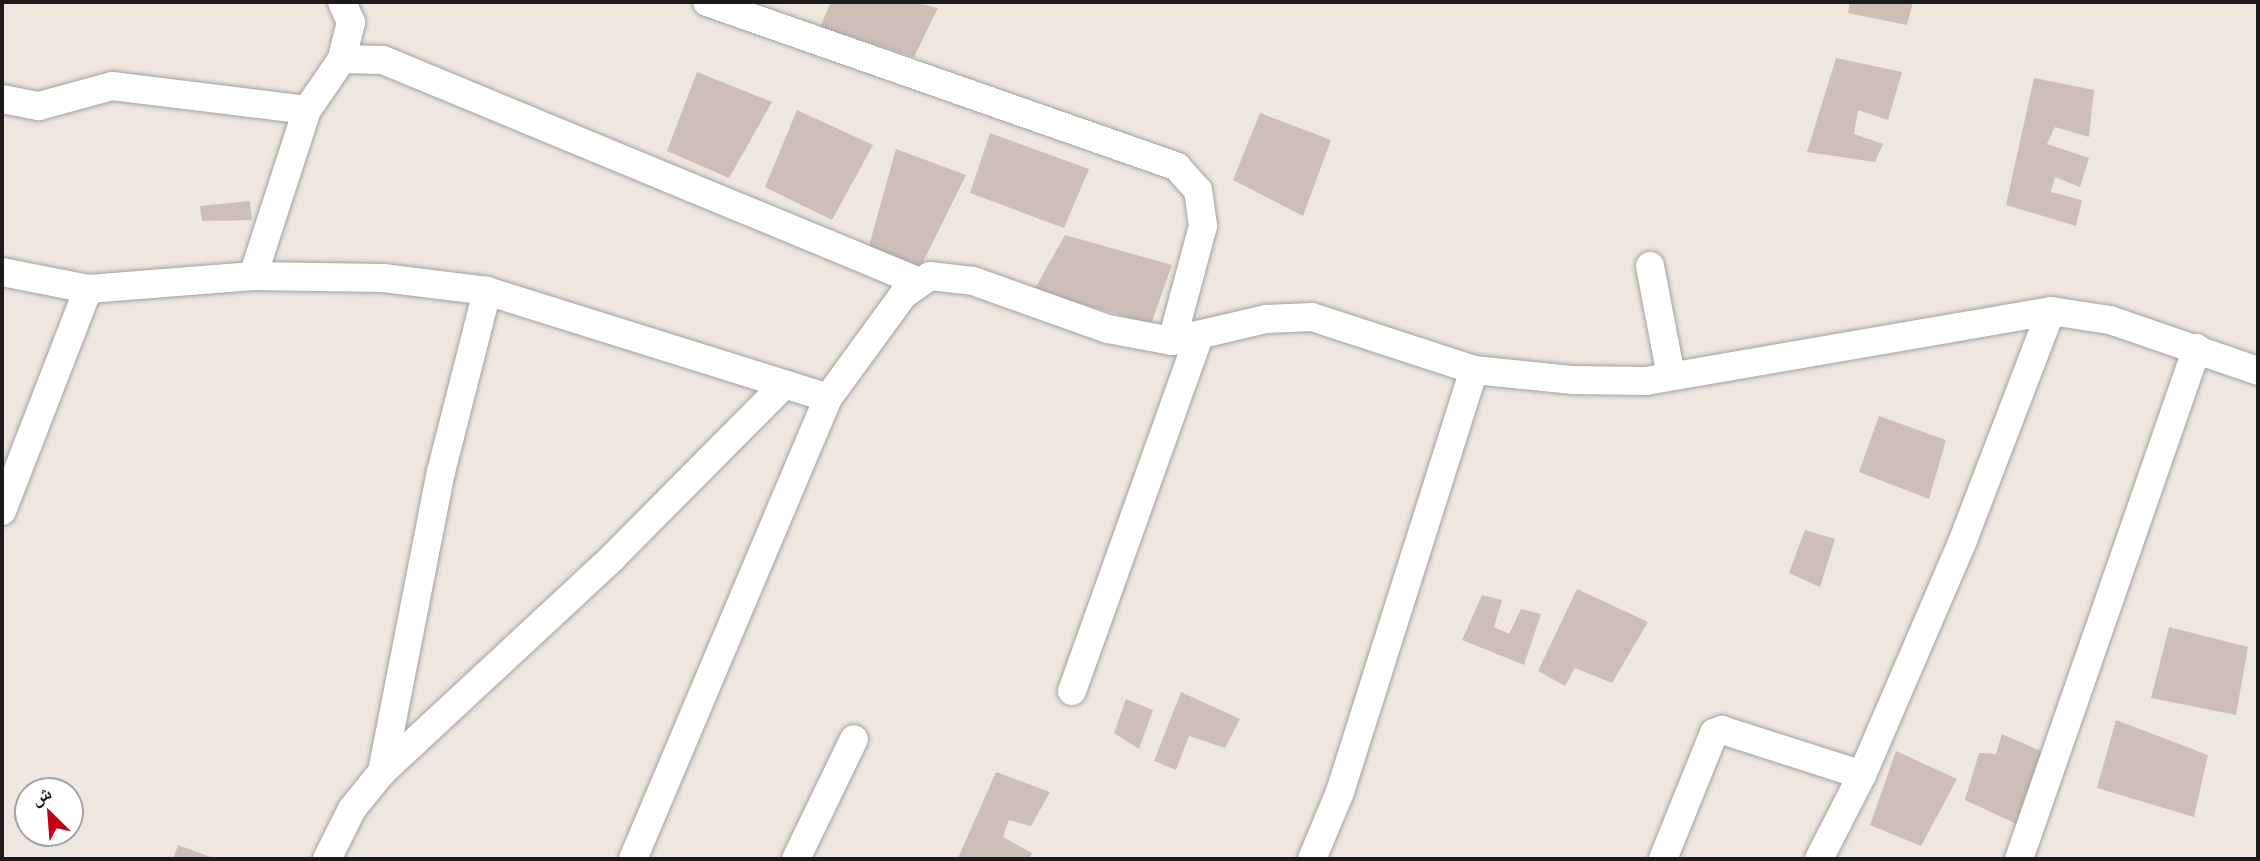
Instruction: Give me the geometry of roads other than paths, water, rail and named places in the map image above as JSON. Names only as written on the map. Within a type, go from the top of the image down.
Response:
[{"type":"street","points":[[253,276],[307,110],[342,59],[351,22],[342,2]]},
{"type":"street","points":[[707,2],[1177,167],[1198,190],[1203,226],[1185,339],[1072,691]]},
{"type":"street","points":[[342,59],[383,60],[917,281]]},
{"type":"street","points":[[2,99],[40,106],[112,86],[307,110]]},
{"type":"street","points":[[1650,266],[1671,376]]},
{"type":"street","points":[[2,272],[88,289],[253,276],[383,278],[487,291],[828,398]]},
{"type":"street","points":[[633,859],[828,398],[917,281],[930,276],[973,281],[1108,329],[1185,339],[1266,319],[1312,317],[1474,370],[1609,383],[1671,376],[2050,311],[2110,320],[2258,371]]},
{"type":"street","points":[[2,511],[88,289]]},
{"type":"street","points":[[382,772],[442,472],[487,291]]},
{"type":"street","points":[[1819,859],[1862,775],[2050,311]]},
{"type":"street","points":[[2019,859],[2197,348]]},
{"type":"street","points":[[1312,859],[1340,792],[1474,370]]},
{"type":"street","points":[[327,859],[352,809],[382,772],[622,548],[785,384]]},
{"type":"street","points":[[1663,859],[1714,733],[1723,730],[1862,775]]},
{"type":"street","points":[[796,859],[855,739]]}]
